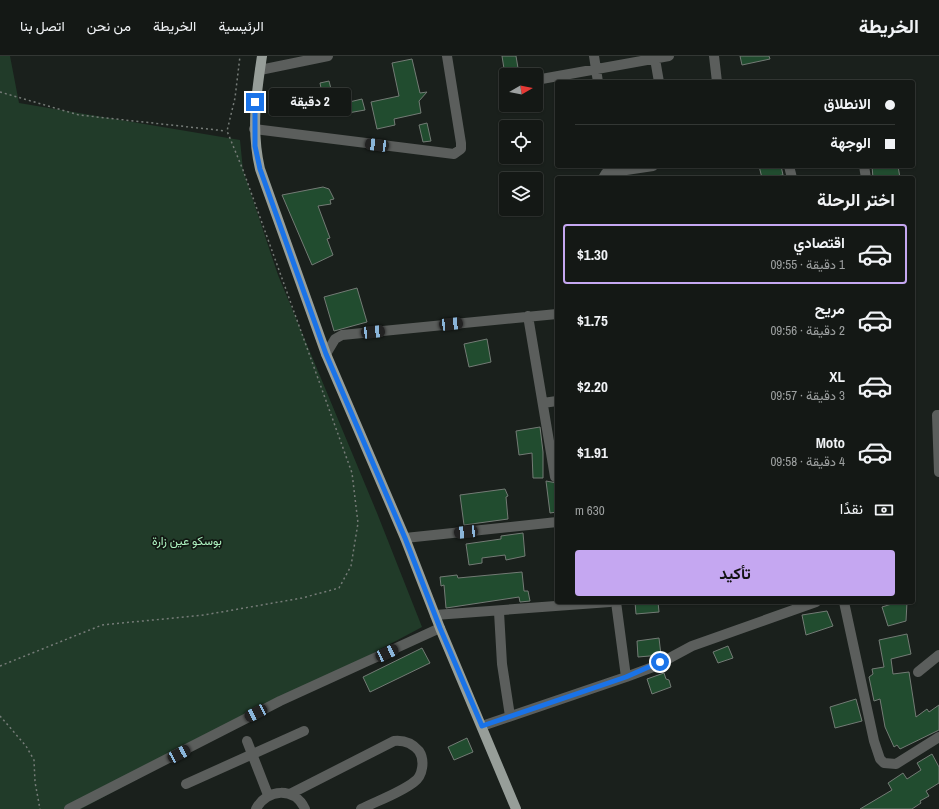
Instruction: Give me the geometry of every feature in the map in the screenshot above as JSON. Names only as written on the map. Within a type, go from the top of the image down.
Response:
[{"type":"main road","points":[[262,56],[254,129],[255,146],[260,169],[326,354],[405,538],[440,628],[516,809]]},
{"type":"street","points":[[260,70],[328,56]]},
{"type":"street","points":[[254,129],[454,154],[459,153],[461,143],[447,56]]},
{"type":"street","points":[[594,56],[598,80]]},
{"type":"street","points":[[543,79],[669,56]]},
{"type":"street","points":[[714,56],[717,80]]},
{"type":"street","points":[[655,58],[659,80]]},
{"type":"street","points":[[604,176],[606,173],[640,168]]},
{"type":"street","points":[[326,354],[335,339],[342,335],[555,314]]},
{"type":"street","points":[[528,316],[543,403],[554,452],[555,476]]},
{"type":"street","points":[[543,403],[555,402]]},
{"type":"street","points":[[939,414],[937,415],[939,472]]},
{"type":"street","points":[[405,538],[555,522]]},
{"type":"street","points":[[435,615],[499,612],[588,604]]},
{"type":"street","points":[[616,604],[626,677]]},
{"type":"street","points":[[482,726],[626,677],[653,666],[692,646],[810,604]]},
{"type":"street","points":[[844,604],[874,741],[880,759],[884,763],[896,764],[939,737]]},
{"type":"street","points":[[499,612],[502,664],[510,716]]},
{"type":"street","points":[[69,809],[280,701],[440,628]]},
{"type":"street","points":[[918,672],[939,655]]},
{"type":"street","points":[[186,784],[253,756],[304,731]]},
{"type":"street","points":[[290,794],[394,741],[403,740],[419,752],[423,765],[415,782],[361,809]]},
{"type":"street","points":[[247,741],[268,795]]},
{"type":"street","points":[[256,809],[259,803],[268,795],[279,792],[290,794],[300,800],[305,809]]},
{"type":"path","points":[[0,666],[102,625],[204,615],[302,598],[339,588],[351,566],[358,523],[352,473],[243,170],[227,131],[235,98],[240,56]]},
{"type":"path","points":[[0,92],[79,115],[227,131]]},
{"type":"path","points":[[0,716],[26,746],[34,760],[35,782],[40,809]]},
{"type":"green space","name":"بوسكو عين زارة","points":[[0,56],[10,56],[19,103],[240,140],[243,170],[278,275],[377,513],[422,627],[81,809],[0,809]]},
{"type":"building","points":[[502,56],[516,56],[518,68],[504,68]]},
{"type":"building","points":[[740,56],[769,56],[770,59],[742,65]]},
{"type":"building","points":[[412,59],[420,93],[427,92],[419,101],[421,113],[394,119],[395,125],[377,129],[371,102],[399,96],[392,63]]},
{"type":"building","points":[[329,81],[333,97],[323,98],[320,83]]},
{"type":"building","points":[[362,99],[365,110],[348,113],[345,103]]},
{"type":"building","points":[[427,123],[431,141],[423,142],[419,125]]},
{"type":"building","points":[[760,168],[781,168],[783,175],[776,176],[762,176]]},
{"type":"building","points":[[872,168],[898,168],[900,176],[873,176]]},
{"type":"building","points":[[323,187],[329,189],[334,199],[330,200],[331,204],[318,206],[330,238],[327,239],[333,255],[312,265],[282,195]]},
{"type":"building","points":[[357,288],[367,322],[334,331],[324,297]]},
{"type":"building","points":[[487,339],[491,362],[469,367],[464,344]]},
{"type":"building","points":[[540,427],[543,452],[543,478],[533,478],[532,453],[519,455],[516,431]]},
{"type":"building","points":[[546,481],[555,483],[555,512],[550,513]]},
{"type":"building","points":[[505,489],[508,496],[506,497],[508,519],[464,525],[460,495]]},
{"type":"building","points":[[523,533],[525,556],[506,560],[505,555],[482,558],[482,563],[469,565],[466,544],[501,539],[501,536]]},
{"type":"building","points":[[522,572],[524,591],[528,591],[530,601],[520,602],[519,597],[446,608],[444,585],[441,586],[440,577],[457,575],[458,578]]},
{"type":"building","points":[[635,604],[658,604],[659,612],[636,614]]},
{"type":"building","points":[[892,604],[907,604],[906,621],[888,626],[882,607]]},
{"type":"building","points":[[827,611],[833,626],[806,635],[802,615]]},
{"type":"building","points":[[907,634],[911,654],[891,659],[893,674],[909,672],[916,717],[927,709],[929,712],[939,705],[939,730],[900,749],[897,745],[894,747],[885,727],[880,699],[874,701],[869,677],[873,674],[872,669],[884,667],[879,640]]},
{"type":"building","points":[[659,638],[661,655],[638,657],[637,641]]},
{"type":"building","points":[[728,646],[733,658],[718,663],[713,652]]},
{"type":"building","points":[[422,648],[430,663],[370,692],[363,677]]},
{"type":"building","points":[[664,673],[666,679],[669,680],[671,687],[652,694],[647,679]]},
{"type":"building","points":[[856,699],[862,721],[835,728],[830,707]]},
{"type":"building","points":[[467,738],[473,752],[454,760],[448,747]]},
{"type":"building","points":[[932,754],[939,767],[939,783],[926,791],[929,796],[920,801],[921,803],[912,809],[860,809],[892,790],[888,783],[903,773],[907,779],[921,770],[917,763]]},
{"type":"route","points":[[255,102],[255,146],[260,169],[326,354],[405,538],[440,628],[482,726],[626,677],[660,662]]}]
